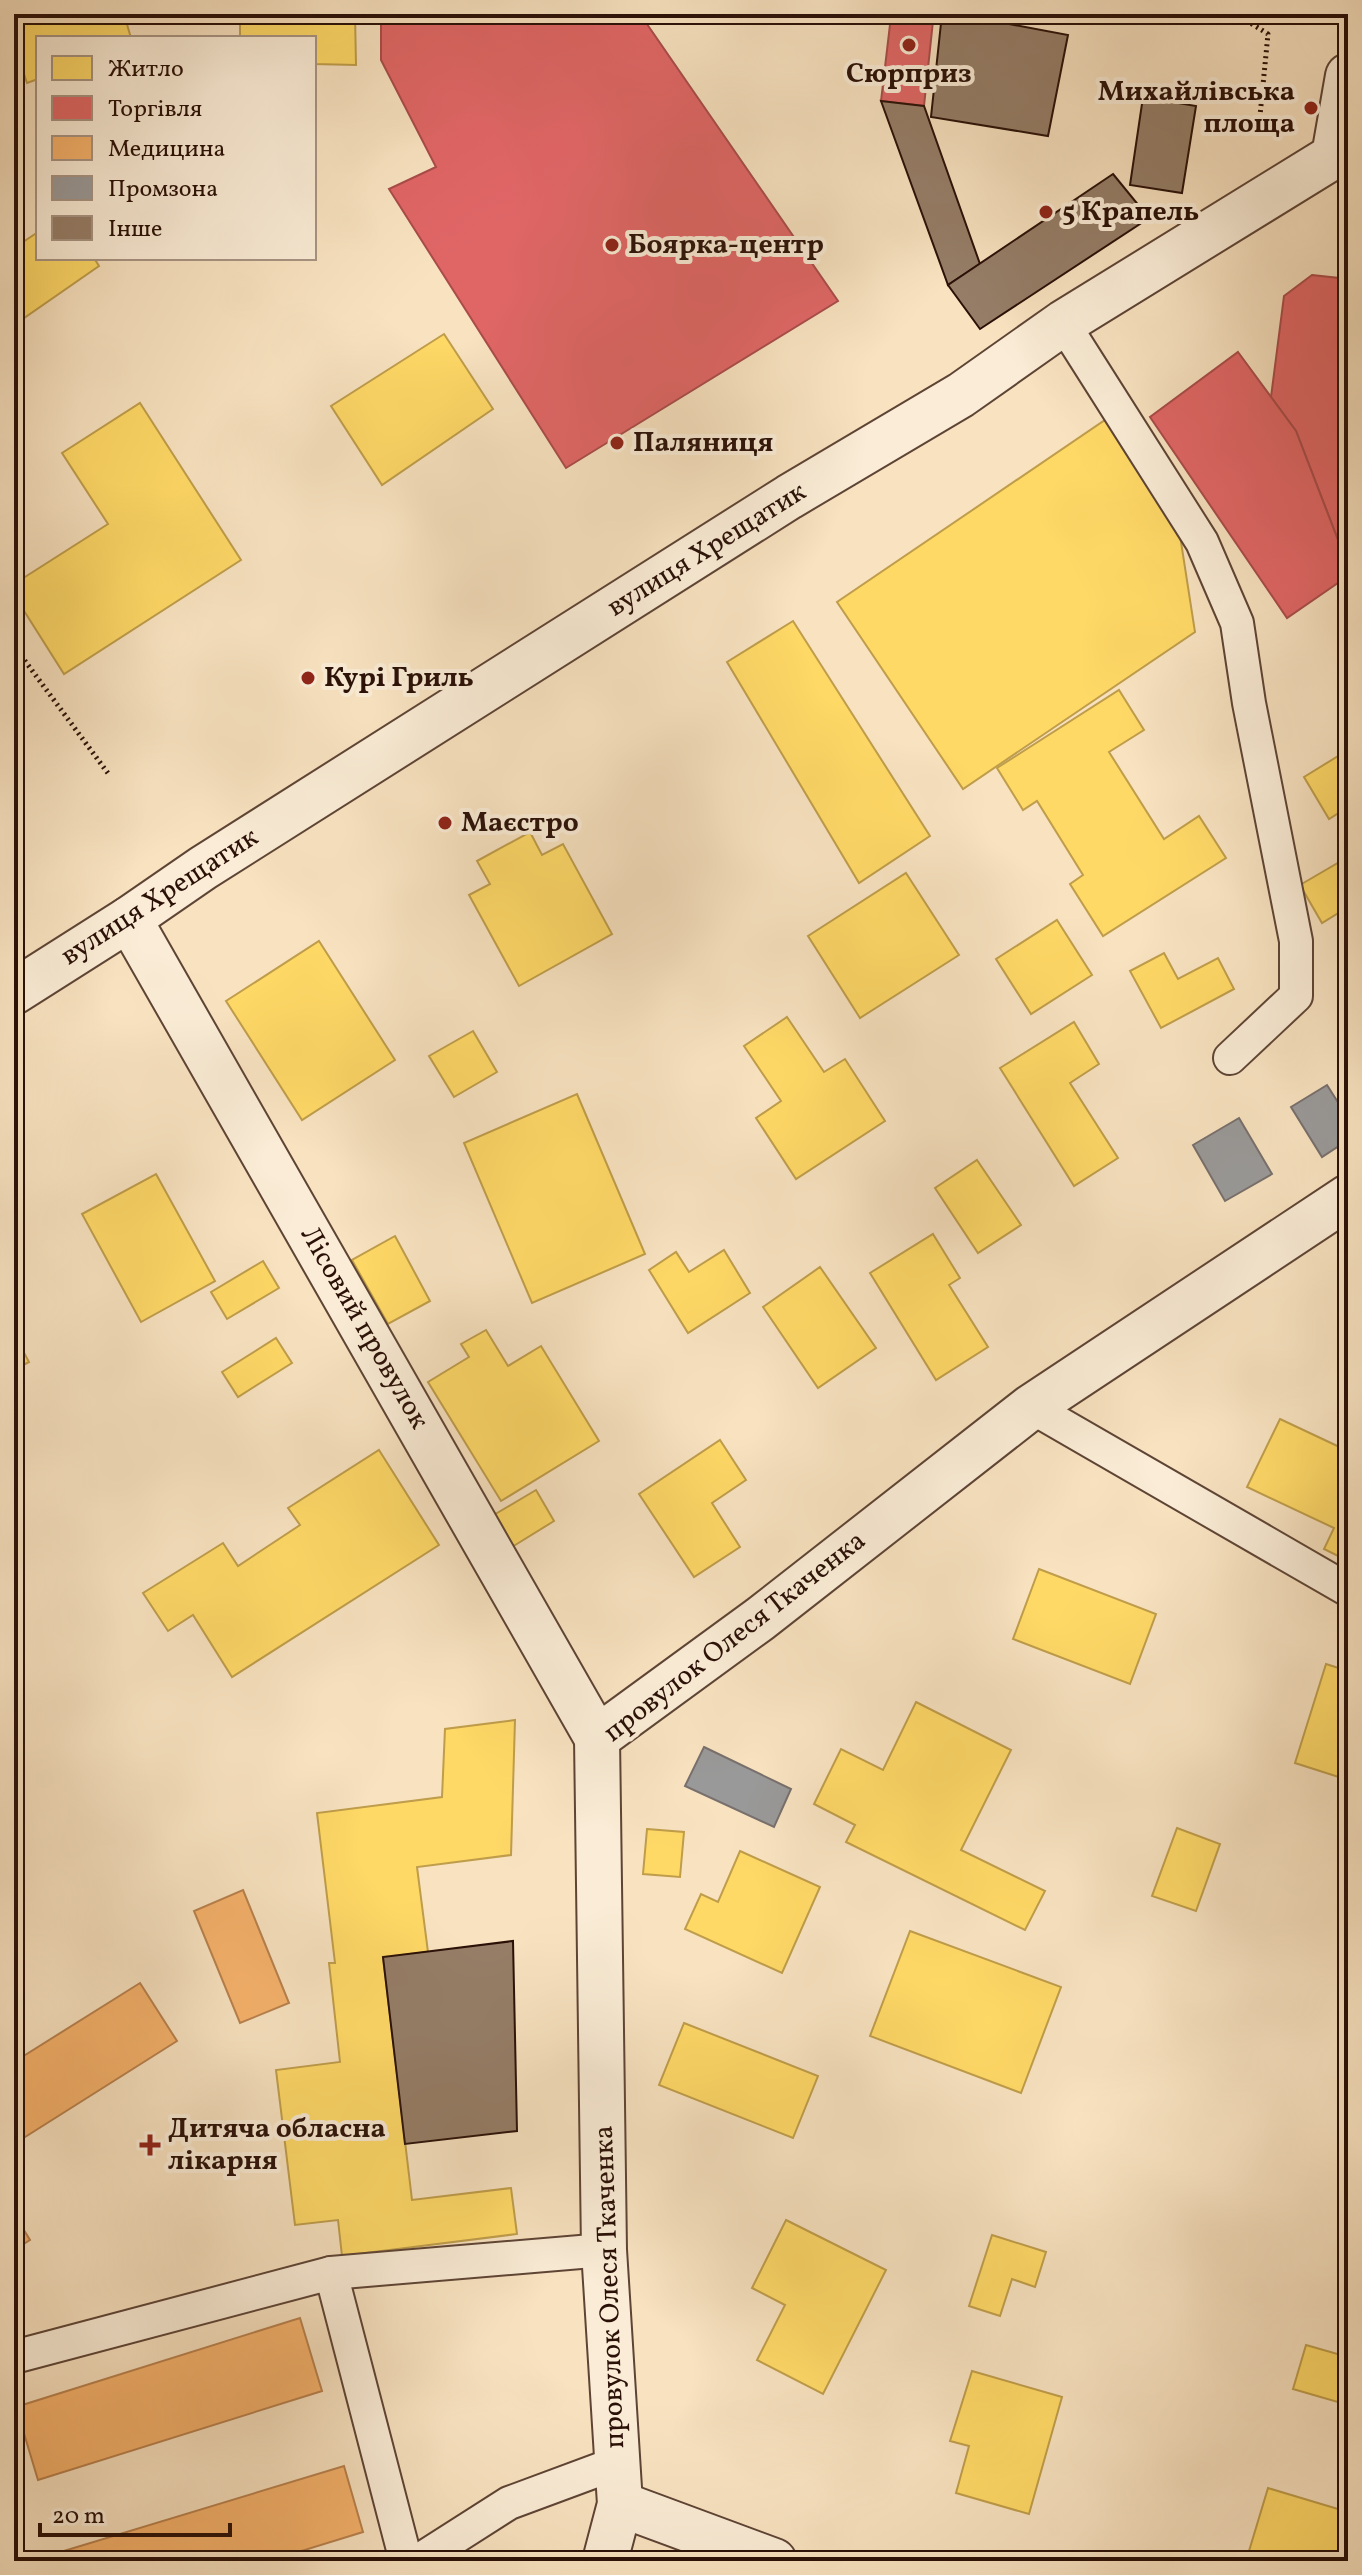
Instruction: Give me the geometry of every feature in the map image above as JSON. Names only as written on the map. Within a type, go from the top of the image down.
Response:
[{"type":"street","name":"вулиця Хрещатик","points":[[14,992],[203,868],[696,556],[961,395],[1063,323],[1243,212],[1341,157],[1348,76]]},
{"type":"street","name":"Лісовий провулок","points":[[129,919],[597,1738]]},
{"type":"street","name":"провулок Олеся Ткаченка","points":[[605,2561],[618,2484],[604,2250],[597,1738],[760,1619],[1031,1407],[1348,1197]]},
{"type":"street","points":[[618,2484],[774,2561]]},
{"type":"lane","points":[[1063,323],[1202,542],[1237,623],[1249,703],[1296,941],[1296,996],[1230,1058]]},
{"type":"lane","points":[[1031,1407],[1348,1590]]},
{"type":"lane","points":[[14,2357],[331,2273],[604,2250]]},
{"type":"lane","points":[[331,2273],[406,2561]]},
{"type":"lane","points":[[418,2561],[509,2503],[618,2484]]},
{"type":"path","points":[[1236,14],[1268,34],[1257,143],[1243,212]]},
{"type":"path","points":[[14,646],[110,776]]},
{"type":"building: Житло","points":[[14,14],[124,14],[130,36],[36,36],[36,80],[27,83],[14,44]]},
{"type":"building: Житло","points":[[240,14],[355,14],[356,65],[316,64],[316,36],[240,36]]},
{"type":"building: Житло","points":[[36,233],[36,260],[95,260],[99,266],[14,325],[14,248]]},
{"type":"building: Житло","points":[[444,334],[493,409],[382,485],[331,406]]},
{"type":"building: Житло","points":[[140,403],[241,560],[64,674],[14,595],[14,584],[108,524],[62,453]]},
{"type":"building: Житло","points":[[1105,420],[1179,529],[1195,632],[963,789],[837,602]]},
{"type":"building: Житло","points":[[793,621],[930,836],[859,883],[727,662]]},
{"type":"building: Житло","points":[[1119,690],[1144,730],[1109,752],[1164,839],[1199,816],[1226,858],[1103,936],[1070,884],[1083,875],[1037,801],[1023,810],[997,768]]},
{"type":"building: Житло","points":[[1343,753],[1348,761],[1348,807],[1329,819],[1304,777]]},
{"type":"building: Житло","points":[[530,832],[542,855],[563,844],[612,934],[519,986],[469,895],[490,884],[477,861]]},
{"type":"building: Житло","points":[[1348,857],[1348,915],[1345,909],[1322,923],[1300,885]]},
{"type":"building: Житло","points":[[906,873],[959,955],[860,1018],[808,936]]},
{"type":"building: Житло","points":[[1057,920],[1092,975],[1031,1014],[996,959]]},
{"type":"building: Житло","points":[[319,941],[395,1060],[302,1120],[226,1001]]},
{"type":"building: Житло","points":[[1164,953],[1178,979],[1218,958],[1234,989],[1161,1028],[1130,971]]},
{"type":"building: Житло","points":[[787,1017],[824,1072],[845,1059],[885,1121],[796,1179],[756,1118],[781,1101],[744,1046]]},
{"type":"building: Житло","points":[[1074,1022],[1099,1064],[1070,1083],[1118,1158],[1074,1186],[1000,1068]]},
{"type":"building: Житло","points":[[473,1031],[497,1072],[454,1097],[429,1056]]},
{"type":"building: Житло","points":[[577,1094],[645,1254],[532,1303],[464,1143]]},
{"type":"building: Житло","points":[[977,1160],[1021,1225],[978,1253],[935,1188]]},
{"type":"building: Житло","points":[[156,1174],[215,1281],[141,1322],[82,1214]]},
{"type":"building: Житло","points":[[933,1234],[960,1278],[949,1285],[988,1347],[936,1380],[870,1273]]},
{"type":"building: Житло","points":[[395,1236],[430,1301],[388,1324],[352,1260]]},
{"type":"building: Житло","points":[[724,1250],[750,1293],[688,1333],[649,1270],[676,1252],[689,1272]]},
{"type":"building: Житло","points":[[263,1261],[279,1288],[227,1319],[211,1292]]},
{"type":"building: Житло","points":[[820,1267],[876,1348],[818,1388],[763,1307]]},
{"type":"building: Житло","points":[[486,1330],[508,1366],[541,1346],[599,1441],[501,1501],[428,1382],[469,1357],[461,1344]]},
{"type":"building: Житло","points":[[14,1334],[29,1362],[14,1370]]},
{"type":"building: Житло","points":[[276,1338],[292,1363],[238,1397],[222,1372]]},
{"type":"building: Житло","points":[[1280,1419],[1348,1451],[1348,1561],[1324,1549],[1334,1528],[1247,1487]]},
{"type":"building: Житло","points":[[720,1440],[746,1480],[712,1503],[740,1547],[694,1577],[639,1494]]},
{"type":"building: Житло","points":[[379,1450],[439,1545],[232,1677],[193,1615],[168,1631],[143,1593],[223,1543],[238,1566],[300,1525],[288,1508]]},
{"type":"building: Житло","points":[[536,1490],[554,1521],[512,1547],[492,1516]]},
{"type":"building: Житло","points":[[1039,1569],[1156,1614],[1130,1684],[1013,1639]]},
{"type":"building: Житло","points":[[1326,1664],[1348,1671],[1348,1780],[1295,1763]]},
{"type":"building: Житло","points":[[916,1702],[1011,1750],[961,1850],[1045,1891],[1025,1930],[846,1842],[855,1825],[814,1804],[841,1749],[883,1770]]},
{"type":"building: Житло","points":[[515,1720],[511,1855],[417,1867],[428,1952],[383,1957],[412,2200],[511,2188],[517,2234],[342,2256],[338,2220],[295,2225],[276,2070],[340,2062],[329,1963],[335,1963],[317,1813],[442,1797],[445,1729]]},
{"type":"building: Житло","points":[[1177,1828],[1220,1844],[1196,1911],[1152,1896]]},
{"type":"building: Житло","points":[[647,1829],[684,1832],[680,1877],[643,1874]]},
{"type":"building: Житло","points":[[740,1851],[820,1887],[782,1973],[685,1929],[701,1894],[718,1902]]},
{"type":"building: Житло","points":[[910,1931],[1061,1987],[1021,2093],[870,2036]]},
{"type":"building: Житло","points":[[684,2023],[818,2076],[793,2138],[659,2085]]},
{"type":"building: Житло","points":[[786,2220],[886,2270],[823,2394],[757,2360],[785,2305],[752,2288]]},
{"type":"building: Житло","points":[[992,2235],[1046,2252],[1035,2287],[1012,2279],[1000,2316],[969,2306]]},
{"type":"building: Житло","points":[[1306,2345],[1348,2357],[1348,2405],[1293,2389]]},
{"type":"building: Житло","points":[[972,2371],[1062,2397],[1029,2514],[956,2493],[969,2446],[950,2441]]},
{"type":"building: Житло","points":[[1268,2488],[1348,2512],[1348,2561],[1246,2561]]},
{"type":"building: Торгівля","name":"Боярка-центр","points":[[381,14],[640,14],[838,301],[566,468],[389,189],[436,167],[381,60]]},
{"type":"building: Торгівля","points":[[891,14],[934,14],[933,21]]},
{"type":"building: Торгівля","name":"Сюрприз","points":[[891,16],[933,21],[924,106],[881,101]]},
{"type":"building: Торгівля","points":[[1312,275],[1348,279],[1348,566],[1296,431],[1271,397],[1284,296]]},
{"type":"building: Торгівля","points":[[1238,352],[1296,431],[1348,566],[1348,576],[1287,618],[1150,417]]},
{"type":"building: Медицина","points":[[243,1890],[289,2003],[240,2023],[194,1911]]},
{"type":"building: Медицина","points":[[140,1983],[177,2041],[14,2144],[14,2062]]},
{"type":"building: Медицина","points":[[14,2214],[30,2240],[14,2250]]},
{"type":"building: Медицина","points":[[300,2318],[322,2391],[38,2480],[16,2407]]},
{"type":"building: Медицина","points":[[344,2466],[363,2532],[269,2561],[56,2561],[54,2554]]},
{"type":"building: Промзона","points":[[1327,1085],[1348,1118],[1348,1140],[1322,1157],[1291,1107]]},
{"type":"building: Промзона","points":[[1239,1118],[1272,1174],[1225,1201],[1193,1145]]},
{"type":"building: Промзона","points":[[704,1747],[791,1789],[774,1827],[685,1786]]},
{"type":"building: Інше","points":[[942,14],[1068,35],[1048,136],[931,117]]},
{"type":"building: Інше","points":[[1143,97],[1196,106],[1182,193],[1130,185]]},
{"type":"building: Інше","points":[[881,101],[924,106],[980,264],[948,285]]},
{"type":"building: Інше","points":[[1113,174],[1149,218],[980,329],[948,285]]},
{"type":"building: Інше","points":[[513,1941],[517,2131],[405,2144],[383,1957]]},
{"type":"place","name":"Сюрприз","points":[[909,45]]},
{"type":"place","name":"Михайлівська площа","points":[[1311,108]]},
{"type":"place","name":"5 Крапель","points":[[1046,212]]},
{"type":"place","name":"Боярка-центр","points":[[612,245]]},
{"type":"place","name":"Паляниця","points":[[617,443]]},
{"type":"place","name":"Курі Гриль","points":[[308,678]]},
{"type":"place","name":"Маєстро","points":[[445,823]]},
{"type":"place","name":"Дитяча обласна лікарня","points":[[150,2145]]}]
